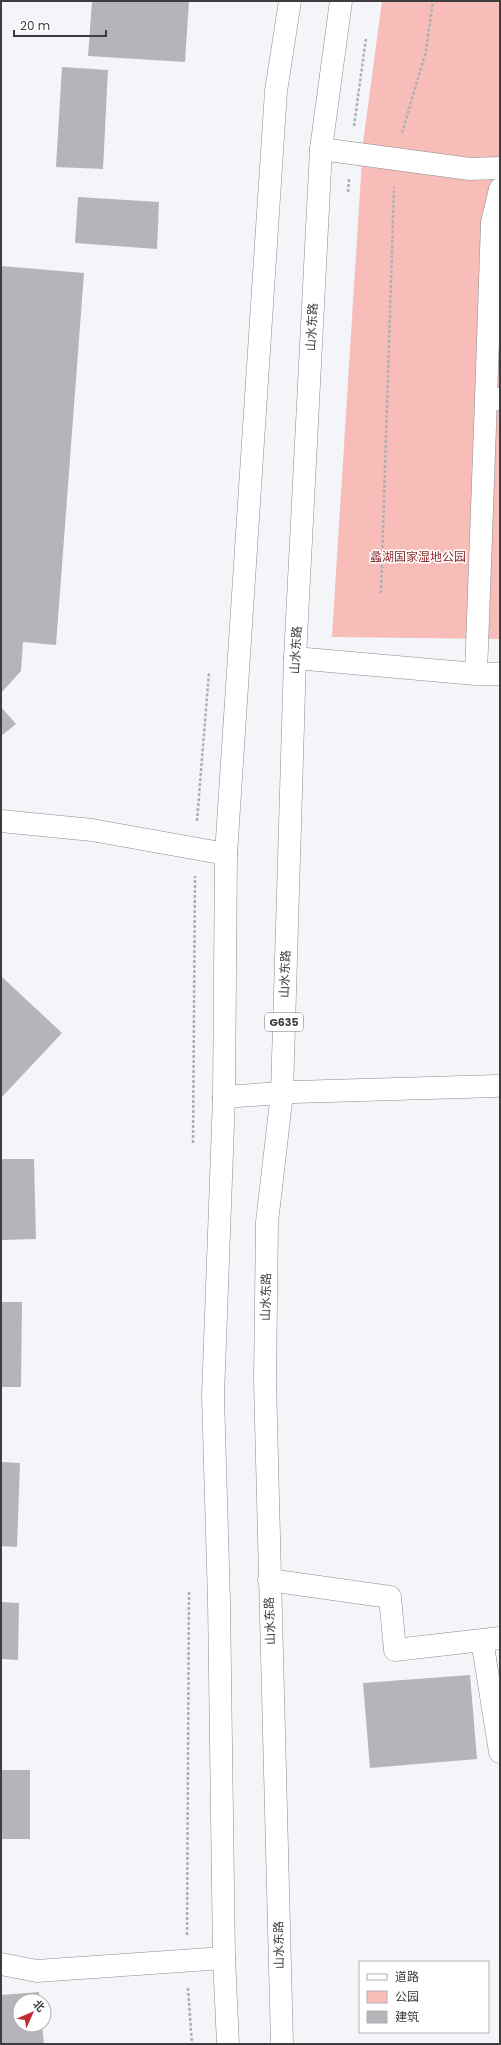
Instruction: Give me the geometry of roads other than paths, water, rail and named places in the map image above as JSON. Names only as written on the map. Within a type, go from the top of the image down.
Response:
[{"type":"main road","points":[[228,2044],[224,1958],[219,1601],[213,1396],[224,1097],[226,854],[276,91],[290,1]]},
{"type":"main road","name":"山水东路","points":[[282,2044],[265,1381],[267,1222],[282,1093],[295,658],[321,149],[341,1]]},
{"type":"main road","points":[[321,149],[470,169],[500,168]]},
{"type":"main road","points":[[476,674],[493,399],[492,223],[500,189]]},
{"type":"main road","points":[[295,658],[476,674],[500,674]]},
{"type":"main road","points":[[1,821],[92,830],[226,854]]},
{"type":"main road","points":[[224,1097],[282,1093],[499,1086]]},
{"type":"main road","points":[[269,1580],[390,1596],[395,1650],[491,1639],[500,1752]]},
{"type":"main road","points":[[1,1964],[37,1971],[224,1958]]},
{"type":"park label","name":"蠡湖国家湿地公园","points":[[418,557]]}]
